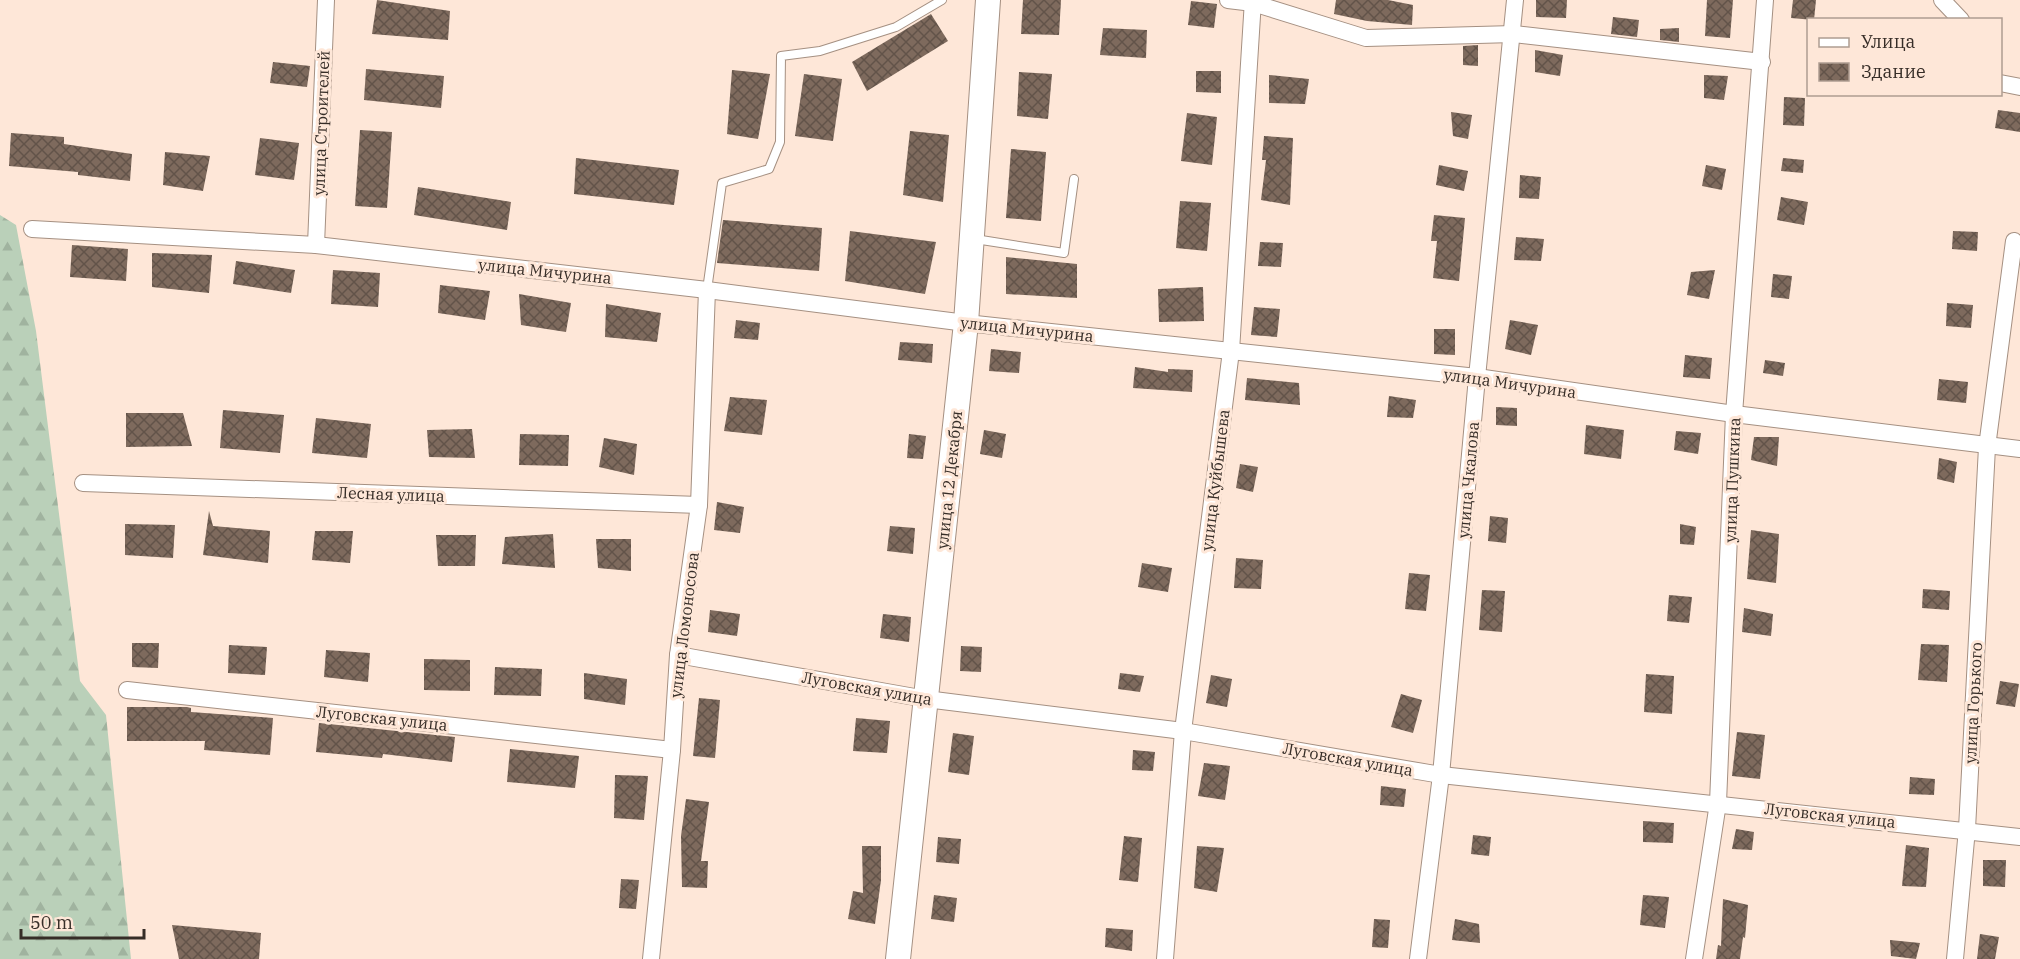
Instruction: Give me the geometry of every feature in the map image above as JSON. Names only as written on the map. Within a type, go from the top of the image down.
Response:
[{"type":"street","name":"улица Строителей","points":[[316,245],[326,0]]},
{"type":"street","name":"улица 12 Декабря","points":[[898,959],[966,323],[988,0]]},
{"type":"street","points":[[1228,0],[1253,2],[1366,38],[1514,34],[1762,62]]},
{"type":"street","name":"улица Чкалова","points":[[1418,959],[1441,774],[1477,377],[1514,34],[1515,0]]},
{"type":"street","name":"улица Пушкина","points":[[1694,959],[1718,803],[1734,414],[1765,0]]},
{"type":"street","points":[[1942,0],[1959,18]]},
{"type":"street","name":"улица Куйбышева","points":[[1165,959],[1183,730],[1231,351],[1253,2]]},
{"type":"street","points":[[2002,83],[2020,87]]},
{"type":"street","name":"улица Мичурина","points":[[32,229],[316,245],[707,290],[966,323],[1477,377],[1734,414],[1987,447],[2020,449]]},
{"type":"street","name":"улица Горького","points":[[1955,959],[1967,829],[1987,447],[2014,241]]},
{"type":"street","name":"улица Ломоносова","points":[[651,959],[672,750],[678,655],[699,505],[707,290]]},
{"type":"street","name":"Лесная улица","points":[[83,483],[699,505]]},
{"type":"street","name":"Луговская улица","points":[[678,655],[926,699],[1183,730],[1441,774],[1967,829],[2020,837]]},
{"type":"street","name":"Луговская улица","points":[[127,690],[672,750]]},
{"type":"lane","points":[[707,290],[722,183],[769,169],[780,142],[781,56],[820,51],[896,27],[942,0]]},
{"type":"lane","points":[[971,239],[1064,253],[1074,179]]},
{"type":"green space","points":[[0,215],[16,225],[36,331],[80,681],[106,715],[131,959],[0,959]]},
{"type":"building","points":[[377,0],[450,11],[448,40],[372,34]]},
{"type":"building","points":[[1023,0],[1061,0],[1059,35],[1021,34]]},
{"type":"building","points":[[1336,0],[1388,0],[1413,5],[1412,25],[1367,21],[1334,14]]},
{"type":"building","points":[[1536,0],[1567,0],[1566,18],[1536,17]]},
{"type":"building","points":[[1707,0],[1733,0],[1730,38],[1705,36]]},
{"type":"building","points":[[1793,0],[1816,0],[1814,18],[1791,18]]},
{"type":"building","points":[[1191,1],[1217,4],[1214,28],[1188,25]]},
{"type":"building","points":[[931,14],[948,41],[867,91],[852,62]]},
{"type":"building","points":[[1613,17],[1639,20],[1637,37],[1611,34]]},
{"type":"building","points":[[1103,28],[1147,30],[1146,58],[1100,55]]},
{"type":"building","points":[[1679,28],[1679,42],[1660,40],[1660,29]]},
{"type":"building","points":[[1478,45],[1478,66],[1463,65],[1463,46]]},
{"type":"building","points":[[1535,50],[1563,55],[1560,76],[1535,72]]},
{"type":"building","points":[[273,62],[310,66],[307,87],[270,83]]},
{"type":"building","points":[[366,69],[444,76],[441,108],[364,100]]},
{"type":"building","points":[[732,70],[770,74],[758,139],[727,134]]},
{"type":"building","points":[[1196,71],[1221,71],[1221,93],[1196,92]]},
{"type":"building","points":[[1019,72],[1052,74],[1048,119],[1017,116]]},
{"type":"building","points":[[804,74],[842,79],[833,141],[795,136]]},
{"type":"building","points":[[1269,75],[1309,79],[1305,104],[1269,103]]},
{"type":"building","points":[[1704,75],[1728,76],[1724,100],[1704,98]]},
{"type":"building","points":[[1784,97],[1805,98],[1804,126],[1783,125]]},
{"type":"building","points":[[1998,110],[2020,113],[2020,132],[1995,128]]},
{"type":"building","points":[[1451,112],[1472,115],[1468,139],[1453,136]]},
{"type":"building","points":[[1187,113],[1217,117],[1212,165],[1181,161]]},
{"type":"building","points":[[360,130],[392,132],[387,208],[355,206]]},
{"type":"building","points":[[910,131],[949,135],[943,202],[903,195]]},
{"type":"building","points":[[11,133],[64,137],[64,144],[132,154],[130,181],[78,175],[78,172],[9,166]]},
{"type":"building","points":[[1264,136],[1293,138],[1290,205],[1261,200],[1266,160],[1262,160]]},
{"type":"building","points":[[260,138],[299,143],[294,180],[255,175]]},
{"type":"building","points":[[1011,149],[1046,152],[1041,221],[1006,218]]},
{"type":"building","points":[[165,152],[210,156],[203,191],[163,185]]},
{"type":"building","points":[[576,158],[679,170],[674,205],[574,194]]},
{"type":"building","points":[[1783,158],[1804,160],[1803,173],[1781,171]]},
{"type":"building","points":[[1439,165],[1468,171],[1464,191],[1436,185]]},
{"type":"building","points":[[1706,165],[1726,169],[1722,190],[1702,186]]},
{"type":"building","points":[[1520,175],[1541,177],[1539,199],[1519,198]]},
{"type":"building","points":[[418,187],[511,202],[507,230],[414,215]]},
{"type":"building","points":[[1781,197],[1808,202],[1804,225],[1777,220]]},
{"type":"building","points":[[1180,201],[1211,203],[1207,251],[1176,248]]},
{"type":"building","points":[[1434,215],[1465,218],[1459,281],[1433,278],[1437,241],[1431,241]]},
{"type":"building","points":[[723,220],[822,228],[819,271],[717,263]]},
{"type":"building","points":[[850,231],[936,242],[925,294],[845,281]]},
{"type":"building","points":[[1953,231],[1978,232],[1977,251],[1952,249]]},
{"type":"building","points":[[1516,237],[1544,239],[1541,261],[1514,260]]},
{"type":"building","points":[[1260,242],[1283,243],[1281,267],[1258,266]]},
{"type":"building","points":[[72,245],[128,249],[126,281],[70,277]]},
{"type":"building","points":[[152,253],[212,255],[209,293],[152,287]]},
{"type":"building","points":[[1006,257],[1077,264],[1077,298],[1006,294]]},
{"type":"building","points":[[236,261],[295,270],[291,293],[233,284]]},
{"type":"building","points":[[333,270],[380,273],[378,307],[331,304]]},
{"type":"building","points":[[1715,270],[1709,299],[1687,295],[1691,272]]},
{"type":"building","points":[[1773,274],[1792,276],[1789,299],[1771,297]]},
{"type":"building","points":[[440,285],[490,291],[485,320],[438,313]]},
{"type":"building","points":[[1203,287],[1204,321],[1159,322],[1158,289]]},
{"type":"building","points":[[519,294],[571,303],[566,332],[521,325]]},
{"type":"building","points":[[1947,303],[1973,305],[1971,328],[1946,326]]},
{"type":"building","points":[[606,304],[661,313],[657,342],[605,337]]},
{"type":"building","points":[[1254,307],[1280,309],[1277,337],[1251,335]]},
{"type":"building","points":[[736,320],[760,323],[758,340],[734,338]]},
{"type":"building","points":[[1510,320],[1538,325],[1531,355],[1505,349]]},
{"type":"building","points":[[1434,329],[1455,329],[1455,355],[1434,354]]},
{"type":"building","points":[[900,342],[933,344],[932,363],[898,360]]},
{"type":"building","points":[[991,349],[1021,352],[1019,373],[989,371]]},
{"type":"building","points":[[1685,355],[1712,358],[1710,379],[1683,377]]},
{"type":"building","points":[[1765,360],[1785,363],[1783,376],[1763,373]]},
{"type":"building","points":[[1135,367],[1168,372],[1168,369],[1193,370],[1192,392],[1133,388]]},
{"type":"building","points":[[1247,378],[1299,383],[1300,405],[1245,400]]},
{"type":"building","points":[[1939,379],[1968,382],[1966,403],[1937,400]]},
{"type":"building","points":[[1389,396],[1416,400],[1413,418],[1387,417]]},
{"type":"building","points":[[730,397],[767,400],[762,435],[724,431]]},
{"type":"building","points":[[1496,407],[1517,408],[1517,426],[1496,425]]},
{"type":"building","points":[[223,410],[284,415],[280,453],[220,448]]},
{"type":"building","points":[[126,413],[183,413],[192,446],[126,447]]},
{"type":"building","points":[[316,418],[371,424],[367,458],[312,453]]},
{"type":"building","points":[[1586,425],[1624,430],[1621,459],[1584,454]]},
{"type":"building","points":[[472,429],[475,458],[429,457],[427,430]]},
{"type":"building","points":[[984,430],[1006,434],[1002,458],[980,454]]},
{"type":"building","points":[[1676,431],[1701,433],[1698,454],[1674,450]]},
{"type":"building","points":[[520,434],[569,435],[568,466],[519,465]]},
{"type":"building","points":[[909,434],[926,436],[923,459],[907,458]]},
{"type":"building","points":[[1754,437],[1779,437],[1777,466],[1751,460]]},
{"type":"building","points":[[604,438],[637,444],[634,475],[599,467]]},
{"type":"building","points":[[1939,458],[1957,462],[1954,483],[1937,479]]},
{"type":"building","points":[[1240,464],[1258,467],[1253,492],[1236,488]]},
{"type":"building","points":[[717,502],[744,507],[740,533],[714,530]]},
{"type":"building","points":[[209,511],[213,526],[270,531],[268,563],[203,555]]},
{"type":"building","points":[[1490,516],[1508,518],[1506,543],[1488,541]]},
{"type":"building","points":[[125,524],[175,525],[173,558],[125,555]]},
{"type":"building","points":[[1680,524],[1696,527],[1694,545],[1680,544]]},
{"type":"building","points":[[890,526],[915,528],[913,554],[887,551]]},
{"type":"building","points":[[1751,530],[1779,534],[1776,583],[1747,579]]},
{"type":"building","points":[[315,531],[353,531],[350,563],[312,560]]},
{"type":"building","points":[[553,534],[555,568],[502,564],[505,537]]},
{"type":"building","points":[[436,535],[476,535],[475,566],[438,566]]},
{"type":"building","points":[[596,539],[631,539],[631,571],[598,568]]},
{"type":"building","points":[[1236,558],[1263,560],[1261,589],[1234,588]]},
{"type":"building","points":[[1142,563],[1172,568],[1168,592],[1138,587]]},
{"type":"building","points":[[1409,573],[1430,575],[1426,611],[1405,609]]},
{"type":"building","points":[[1923,589],[1950,591],[1949,610],[1922,608]]},
{"type":"building","points":[[1482,590],[1505,591],[1502,632],[1479,630]]},
{"type":"building","points":[[1669,595],[1692,597],[1689,623],[1667,621]]},
{"type":"building","points":[[1744,608],[1773,614],[1771,636],[1742,632]]},
{"type":"building","points":[[710,610],[740,614],[737,636],[708,632]]},
{"type":"building","points":[[883,614],[911,617],[909,642],[880,638]]},
{"type":"building","points":[[132,643],[159,643],[158,668],[132,667]]},
{"type":"building","points":[[1921,644],[1949,645],[1947,682],[1918,680]]},
{"type":"building","points":[[229,645],[267,647],[265,675],[228,673]]},
{"type":"building","points":[[961,646],[982,647],[981,672],[960,671]]},
{"type":"building","points":[[326,650],[370,653],[368,682],[324,677]]},
{"type":"building","points":[[424,659],[470,660],[470,691],[424,690]]},
{"type":"building","points":[[495,667],[542,669],[541,696],[494,695]]},
{"type":"building","points":[[584,673],[627,679],[625,705],[584,699]]},
{"type":"building","points":[[1120,673],[1144,676],[1140,692],[1118,689]]},
{"type":"building","points":[[1646,674],[1674,676],[1672,714],[1644,712]]},
{"type":"building","points":[[1211,675],[1232,679],[1227,707],[1206,703]]},
{"type":"building","points":[[2000,681],[2019,684],[2015,707],[1996,704]]},
{"type":"building","points":[[1401,694],[1422,700],[1413,733],[1391,727]]},
{"type":"building","points":[[699,698],[720,700],[715,758],[693,756]]},
{"type":"building","points":[[127,707],[187,707],[191,708],[191,712],[273,718],[270,755],[204,750],[205,741],[127,741]]},
{"type":"building","points":[[856,718],[890,721],[887,753],[853,751]]},
{"type":"building","points":[[319,723],[455,737],[452,762],[383,754],[382,758],[316,752]]},
{"type":"building","points":[[1737,732],[1765,735],[1760,779],[1732,776]]},
{"type":"building","points":[[953,733],[974,736],[969,775],[948,772]]},
{"type":"building","points":[[510,749],[579,756],[575,788],[507,782]]},
{"type":"building","points":[[1133,750],[1155,752],[1153,771],[1132,770]]},
{"type":"building","points":[[1204,763],[1230,766],[1225,800],[1198,796]]},
{"type":"building","points":[[615,775],[648,776],[644,820],[614,818]]},
{"type":"building","points":[[1910,777],[1935,779],[1934,795],[1909,794]]},
{"type":"building","points":[[1381,786],[1406,789],[1404,807],[1380,805]]},
{"type":"building","points":[[686,799],[709,802],[701,861],[708,861],[707,888],[682,887],[681,836]]},
{"type":"building","points":[[1643,821],[1674,823],[1673,843],[1643,842]]},
{"type":"building","points":[[1736,829],[1754,832],[1752,850],[1732,849]]},
{"type":"building","points":[[1473,835],[1491,837],[1489,856],[1471,854]]},
{"type":"building","points":[[1124,836],[1142,838],[1138,882],[1119,880]]},
{"type":"building","points":[[938,837],[961,839],[959,864],[936,862]]},
{"type":"building","points":[[1906,845],[1929,848],[1926,887],[1902,886]]},
{"type":"building","points":[[862,846],[881,846],[881,880],[875,924],[848,919],[853,891],[863,893]]},
{"type":"building","points":[[1197,846],[1224,848],[1217,892],[1194,888]]},
{"type":"building","points":[[1983,860],[2006,860],[2005,887],[1983,886]]},
{"type":"building","points":[[621,879],[639,880],[636,909],[619,908]]},
{"type":"building","points":[[934,895],[957,898],[954,922],[931,919]]},
{"type":"building","points":[[1643,895],[1669,897],[1665,928],[1640,925]]},
{"type":"building","points":[[1723,899],[1748,905],[1745,938],[1743,937],[1740,959],[1716,959],[1718,945],[1721,946]]},
{"type":"building","points":[[1374,919],[1390,920],[1388,948],[1372,947]]},
{"type":"building","points":[[1455,919],[1479,924],[1480,943],[1452,940]]},
{"type":"building","points":[[172,925],[261,933],[259,959],[179,959]]},
{"type":"building","points":[[1106,928],[1133,930],[1132,951],[1105,947]]},
{"type":"building","points":[[1980,934],[1999,937],[1995,959],[1977,959]]},
{"type":"building","points":[[1890,940],[1920,943],[1916,959],[1891,956]]}]
